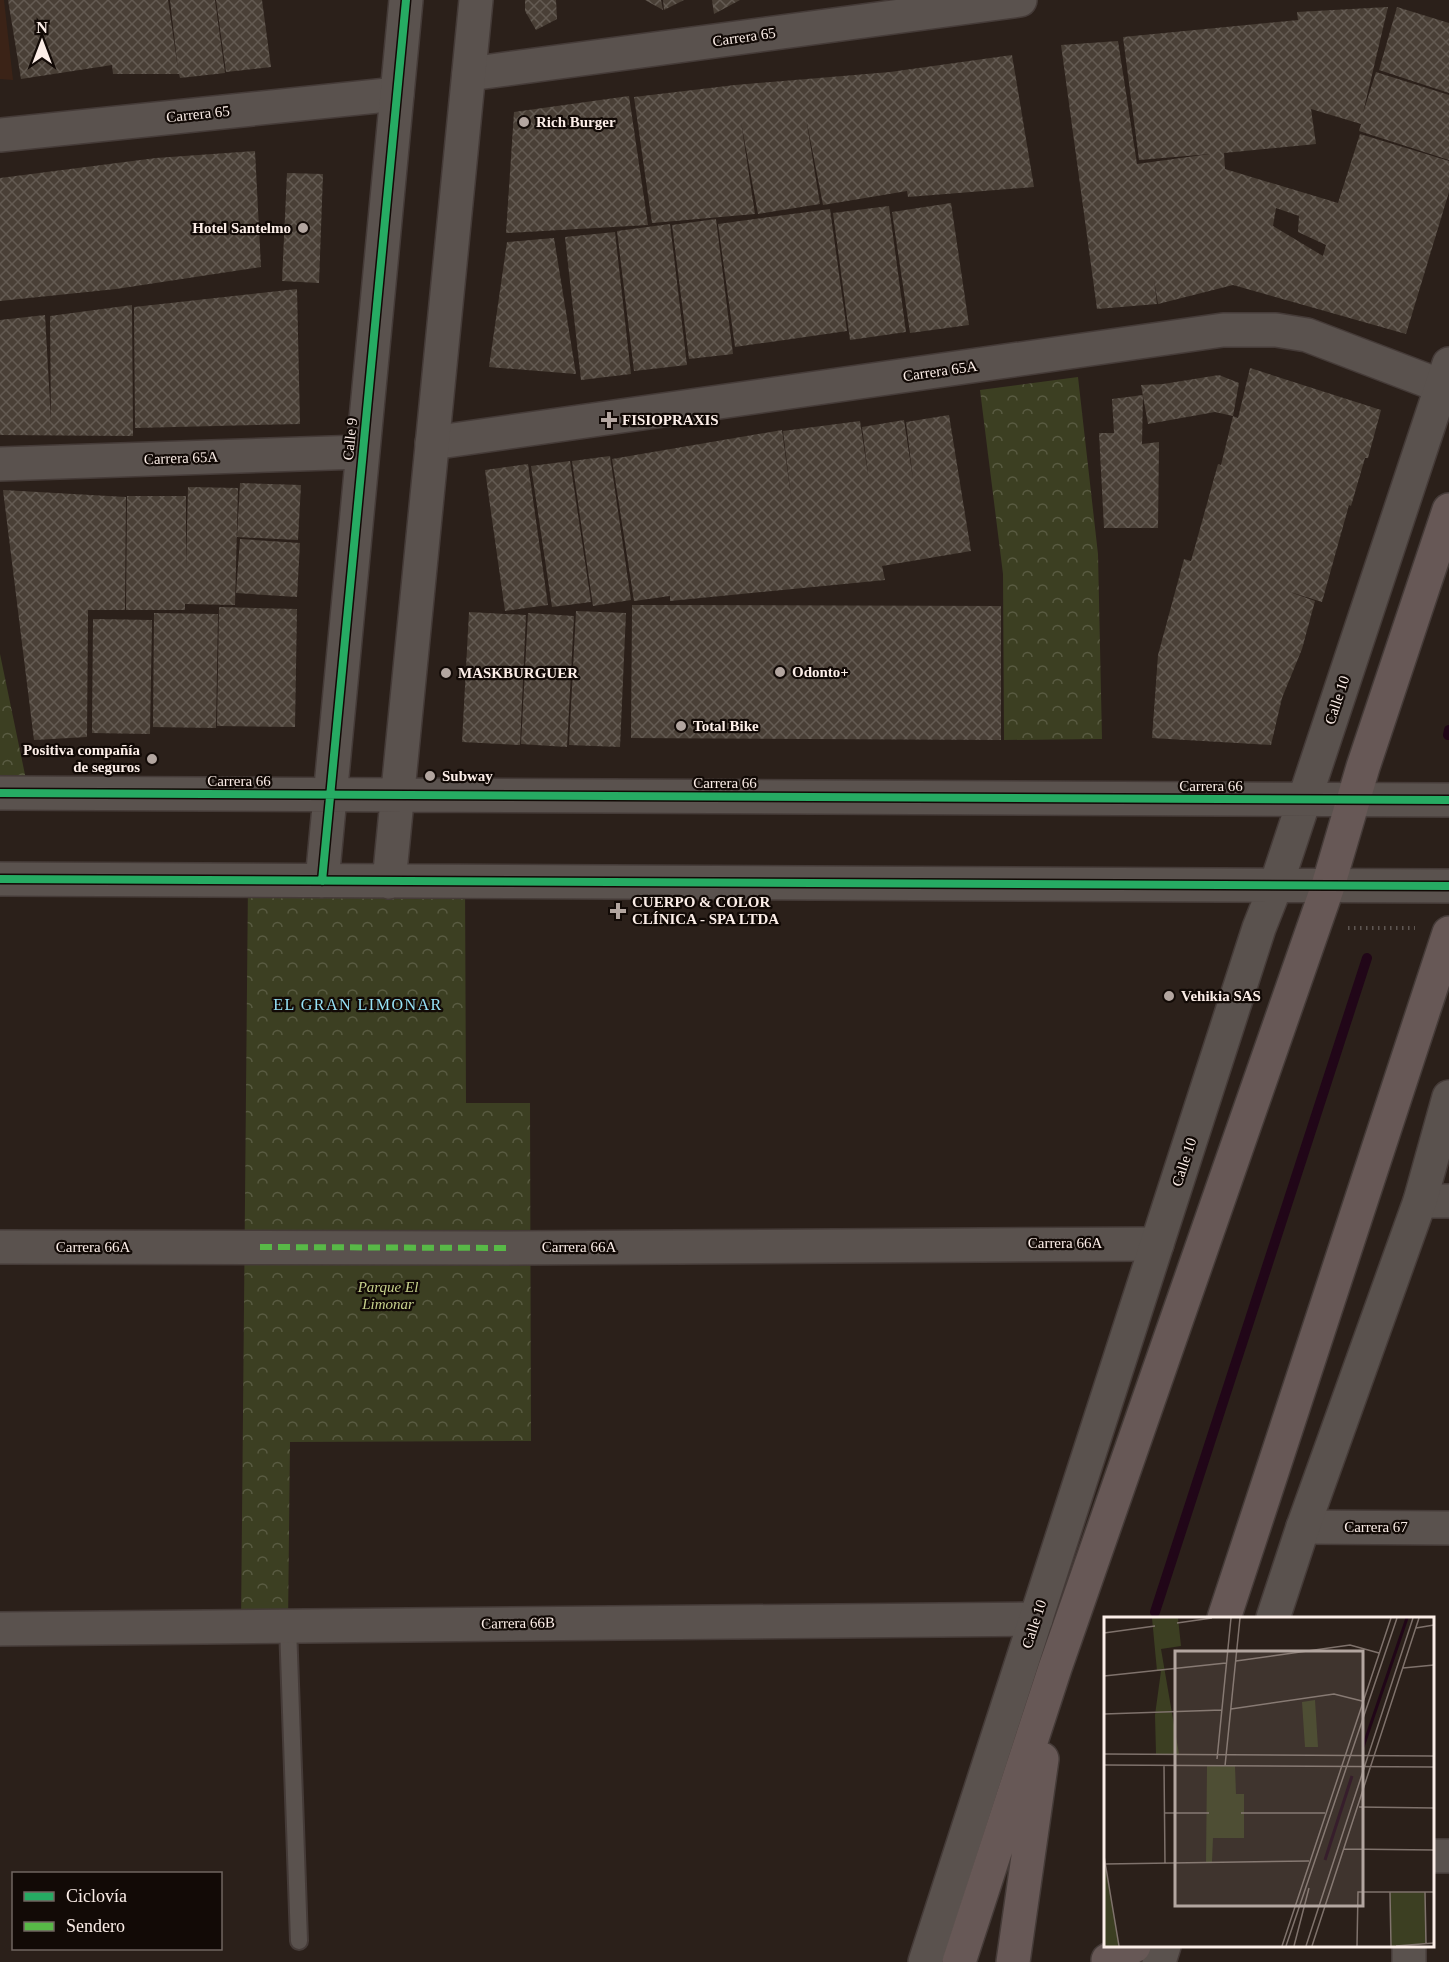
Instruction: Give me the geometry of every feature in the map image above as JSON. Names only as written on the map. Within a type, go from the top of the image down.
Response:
[{"type":"main road","points":[[959,1962],[1055,1668],[1328,886],[1363,767],[1449,510]]},
{"type":"main road","points":[[1224,1617],[1449,933]]},
{"type":"main road","points":[[1012,1962],[1055,1668]]},
{"type":"street","name":"Calle 9","points":[[322,881],[328,796],[406,0]]},
{"type":"street","points":[[389,882],[476,0]]},
{"type":"street","name":"Carrera 65","points":[[469,74],[1020,0]]},
{"type":"street","name":"Carrera 65","points":[[0,135],[397,94]]},
{"type":"street","name":"Carrera 65A","points":[[432,443],[1223,330],[1276,330],[1307,335],[1445,375]]},
{"type":"street","name":"Calle 10","points":[[925,1962],[1256,939],[1305,799],[1445,375]]},
{"type":"street","name":"Carrera 65A","points":[[0,464],[362,452]]},
{"type":"street","name":"Carrera 66","points":[[0,793],[1449,800]]},
{"type":"street","points":[[0,879],[1449,886]]},
{"type":"street","points":[[1273,1617],[1303,1527],[1435,1201],[1449,1097]]},
{"type":"street","name":"Carrera 66A","points":[[0,1247],[508,1248],[1157,1244]]},
{"type":"street","name":"Carrera 67","points":[[1303,1527],[1449,1528]]},
{"type":"street","name":"Carrera 66B","points":[[0,1629],[1036,1619]]},
{"type":"street","points":[[1159,1962],[1164,1947]]},
{"type":"lane","points":[[288,1626],[299,1941]]},
{"type":"shaded area","points":[[0,0],[4,0],[13,80],[0,79]]},
{"type":"green space","points":[[1078,377],[1098,554],[1102,739],[1004,740],[1003,574],[980,390]]},
{"type":"green space","points":[[0,654],[29,794],[0,793]]},
{"type":"green space","name":"Parque El Limonar","points":[[248,881],[465,882],[466,1103],[530,1103],[531,1441],[290,1442],[288,1626],[241,1626]]},
{"type":"building","points":[[8,0],[168,0],[178,69],[170,0],[215,0],[225,73],[180,78],[179,74],[113,74],[112,65],[21,79]]},
{"type":"building","points":[[216,0],[262,0],[271,67],[226,72]]},
{"type":"building","points":[[525,0],[556,0],[557,19],[536,30],[525,11]]},
{"type":"building","points":[[645,0],[661,0],[663,10]]},
{"type":"building","points":[[663,0],[684,0],[664,10]]},
{"type":"building","points":[[712,0],[740,0],[714,14]]},
{"type":"building","points":[[1388,7],[1363,113],[1376,72],[1449,95],[1449,160],[1359,131],[1361,124],[1311,109],[1316,144],[1224,153],[1225,169],[1338,203],[1360,134],[1449,161],[1449,192],[1406,334],[1233,285],[1158,304],[1154,280],[1157,304],[1097,309],[1061,45],[1118,41],[1137,164],[1210,154],[1139,160],[1123,37],[1298,20],[1297,12]],"holes":[[[1276,208],[1299,216],[1298,232],[1326,245],[1323,256],[1273,226]]]},
{"type":"building","points":[[1397,7],[1449,23],[1449,93],[1379,70]]},
{"type":"building","points":[[1012,55],[1034,187],[908,197],[907,191],[823,205],[806,118],[820,204],[758,214],[741,122],[755,214],[652,223],[634,97],[735,85],[890,72]]},
{"type":"building","points":[[629,96],[648,225],[506,233],[514,112]]},
{"type":"building","points":[[255,151],[261,267],[116,289],[0,301],[0,178],[156,158]]},
{"type":"building","name":"Hotel Santelmo","points":[[287,173],[323,174],[319,283],[282,281]]},
{"type":"building","points":[[951,203],[969,325],[910,333],[892,212]]},
{"type":"building","points":[[889,206],[906,332],[850,340],[833,213]]},
{"type":"building","points":[[830,209],[847,331],[735,347],[718,224]]},
{"type":"building","points":[[716,219],[733,354],[689,359],[672,225]]},
{"type":"building","points":[[670,224],[687,365],[634,371],[617,231]]},
{"type":"building","points":[[615,232],[631,374],[581,380],[565,237]]},
{"type":"building","points":[[554,238],[576,374],[489,367],[507,242]]},
{"type":"building","points":[[297,289],[300,424],[135,428],[134,307]]},
{"type":"building","points":[[132,305],[133,436],[0,435],[0,320],[45,315],[51,421],[50,316]]},
{"type":"building","points":[[1250,368],[1381,410],[1368,458],[1365,458],[1351,506],[1349,505],[1322,602],[1287,591],[1315,601],[1302,649],[1282,698],[1271,745],[1152,738],[1158,655],[1184,559],[1191,561],[1218,464],[1221,465],[1233,416],[1238,418]]},
{"type":"building","points":[[1219,375],[1239,383],[1233,416],[1215,412],[1148,424],[1141,385],[1163,384]]},
{"type":"building","points":[[1143,395],[1142,444],[1159,442],[1158,528],[1104,528],[1099,433],[1114,433],[1112,399]]},
{"type":"building","points":[[949,415],[971,551],[882,566],[885,580],[670,601],[670,596],[634,601],[612,459],[782,430],[792,504],[783,431],[860,421],[869,481],[862,427],[904,420],[913,479],[906,422]]},
{"type":"building","points":[[610,456],[631,600],[593,606],[572,461]]},
{"type":"building","points":[[570,461],[591,602],[552,607],[531,466]]},
{"type":"building","points":[[528,464],[548,605],[505,611],[485,470]]},
{"type":"building","points":[[240,483],[301,485],[298,540],[237,537]]},
{"type":"building","points":[[188,487],[238,488],[235,605],[185,604],[185,610],[126,610],[127,496],[186,496],[186,568]]},
{"type":"building","points":[[3,490],[126,497],[125,610],[88,610],[87,737],[34,740]]},
{"type":"building","points":[[240,539],[300,543],[297,597],[236,593]]},
{"type":"building","points":[[632,605],[1001,606],[1001,740],[631,738]]},
{"type":"building","points":[[219,607],[297,609],[295,727],[217,726]]},
{"type":"building","points":[[576,611],[626,613],[620,747],[569,745]]},
{"type":"building","points":[[469,612],[526,615],[520,745],[462,742]]},
{"type":"building","points":[[154,613],[218,614],[216,728],[153,727]]},
{"type":"building","points":[[528,613],[574,616],[567,747],[521,744]]},
{"type":"building","points":[[93,619],[152,620],[150,734],[92,733]]},
{"type":"waterway","points":[[1448,735],[1449,730]]},
{"type":"waterway","points":[[1155,1612],[1367,958]]},
{"type":"marked path","points":[[260,1247],[508,1248]]},
{"type":"cycle path","points":[[322,881],[406,0]]},
{"type":"cycle path","points":[[0,793],[1449,800]]},
{"type":"cycle path","points":[[0,879],[1449,886]]},
{"type":"place","name":"Rich Burger","points":[[524,122]]},
{"type":"place","name":"Hotel Santelmo","points":[[303,228]]},
{"type":"place","name":"FISIOPRAXIS","points":[[609,420]]},
{"type":"place","name":"Odonto+","points":[[780,672]]},
{"type":"place","name":"MASKBURGUER","points":[[446,673]]},
{"type":"place","name":"Total Bike","points":[[681,726]]},
{"type":"place","name":"Positiva compañía de seguros","points":[[152,759]]},
{"type":"place","name":"Subway","points":[[430,776]]},
{"type":"place","name":"CUERPO & COLOR CLÍNICA - SPA LTDA","points":[[618,911]]},
{"type":"place","name":"Vehikia SAS","points":[[1169,996]]},
{"type":"district","name":"EL GRAN LIMONAR","points":[[358,1004]]}]
